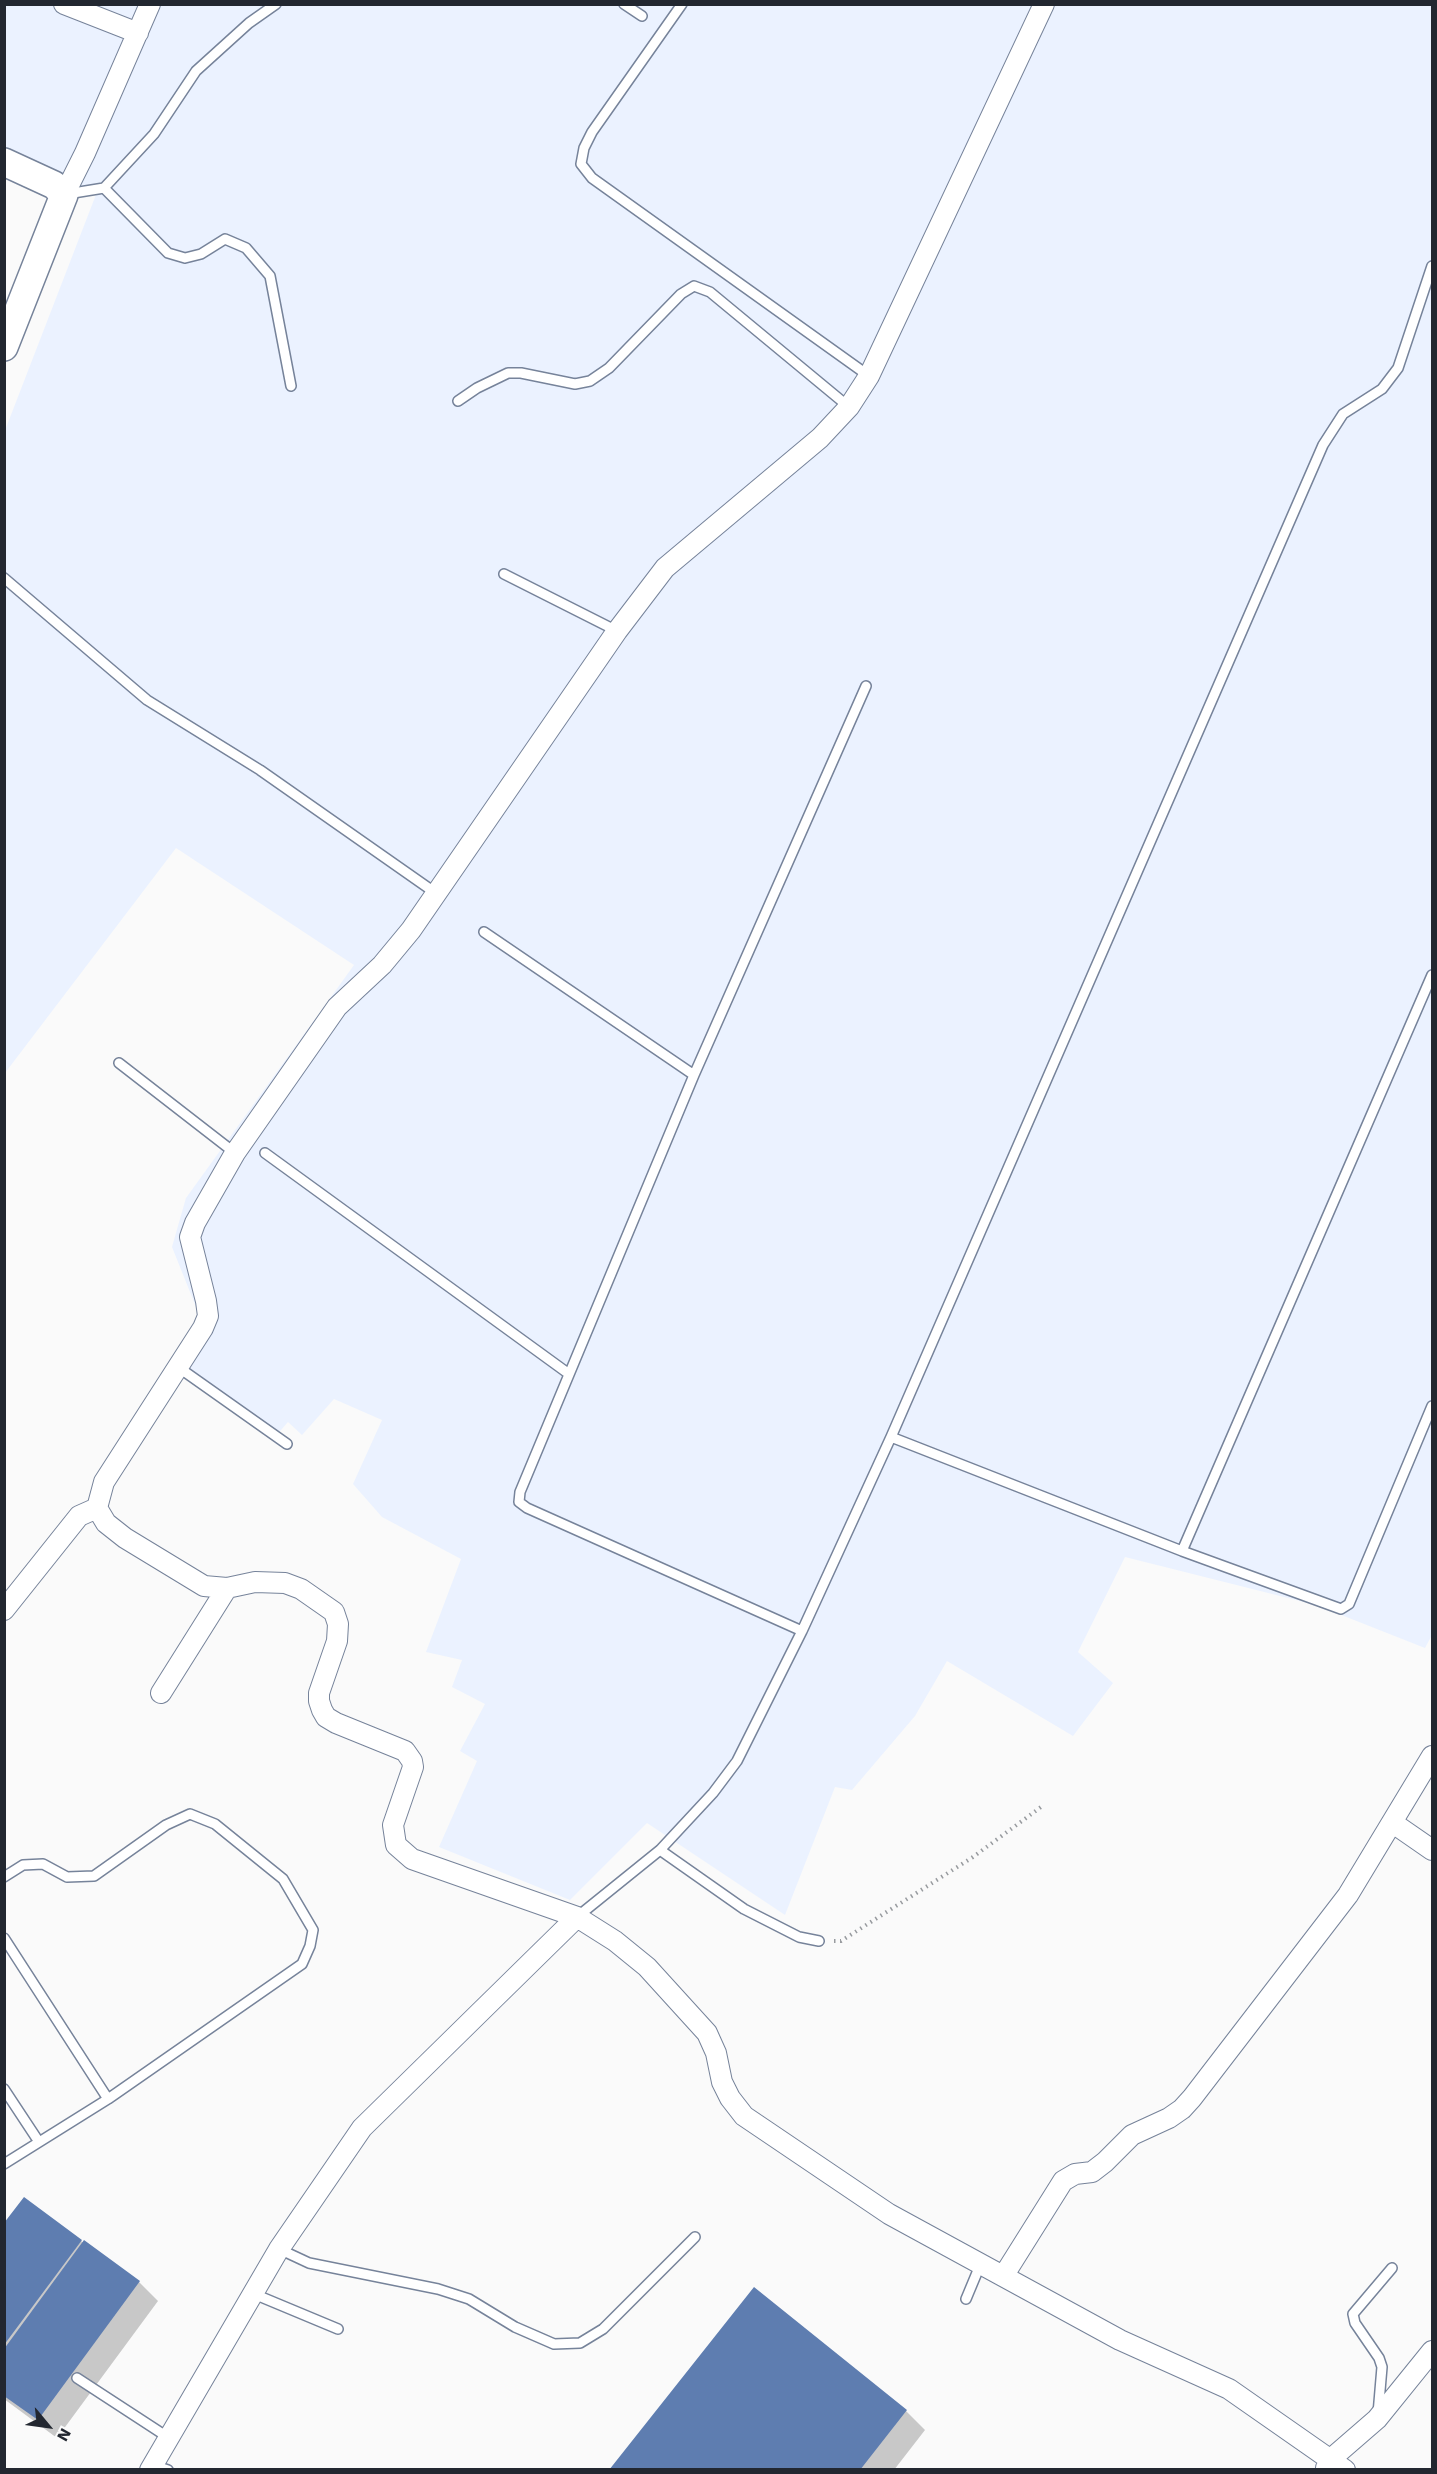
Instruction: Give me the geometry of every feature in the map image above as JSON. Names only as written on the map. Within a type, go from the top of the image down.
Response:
[{"type":"main road","points":[[4,162],[54,185],[64,195],[4,347]]},
{"type":"street","points":[[64,4],[138,33]]},
{"type":"street","points":[[64,195],[85,153],[150,4]]},
{"type":"street","points":[[1044,4],[869,376],[849,407],[820,438],[665,568],[617,631],[437,894],[382,965],[337,1007],[235,1153],[195,1223],[190,1237],[208,1316],[203,1328],[104,1482],[97,1508],[106,1523],[124,1538],[204,1586],[226,1588],[255,1582],[285,1583],[301,1589],[334,1612],[338,1624],[337,1641],[319,1693],[322,1710],[326,1717],[336,1723],[405,1751],[412,1761],[413,1767],[393,1825],[396,1845],[412,1859],[577,1917],[615,1941],[646,1967],[707,2033],[716,2054],[722,2082],[730,2098],[744,2116],[889,2214],[1120,2340],[1229,2389],[1334,2466],[1377,2419],[1432,2350]]},
{"type":"street","points":[[4,1610],[79,1516],[97,1508]]},
{"type":"street","points":[[161,1693],[226,1588]]},
{"type":"street","points":[[1004,2275],[1063,2181],[1075,2174],[1092,2172],[1105,2163],[1132,2135],[1169,2118],[1192,2098],[1348,1895],[1432,1756]]},
{"type":"street","points":[[1393,1823],[1432,1850]]},
{"type":"street","points":[[157,2468],[168,2438],[279,2249],[362,2128],[577,1917]]},
{"type":"lane","points":[[64,195],[105,188],[154,134],[196,72],[249,23],[276,4]]},
{"type":"lane","points":[[624,4],[642,16]]},
{"type":"lane","points":[[682,4],[592,132],[584,148],[581,164],[592,178],[869,376]]},
{"type":"lane","points":[[105,188],[168,253],[185,258],[201,254],[225,239],[246,248],[270,276],[291,386]]},
{"type":"lane","points":[[577,1917],[660,1850],[713,1793],[737,1761],[802,1631],[891,1437],[1323,446],[1343,414],[1382,389],[1398,368],[1432,266]]},
{"type":"lane","points":[[458,401],[477,388],[508,373],[521,373],[575,384],[590,381],[609,368],[681,294],[694,286],[710,292],[849,407]]},
{"type":"lane","points":[[504,574],[617,631]]},
{"type":"lane","points":[[4,578],[147,700],[260,770],[437,894]]},
{"type":"lane","points":[[802,1631],[527,1508],[519,1502],[520,1492],[694,1075],[866,686]]},
{"type":"lane","points":[[484,932],[694,1075]]},
{"type":"lane","points":[[1182,1551],[1432,975]]},
{"type":"lane","points":[[119,1063],[235,1153]]},
{"type":"lane","points":[[265,1153],[569,1374]]},
{"type":"lane","points":[[178,1367],[287,1444]]},
{"type":"lane","points":[[891,1437],[1182,1551],[1341,1609],[1349,1604],[1432,1406]]},
{"type":"lane","points":[[4,1877],[23,1865],[43,1864],[67,1877],[94,1876],[166,1825],[190,1814],[215,1824],[283,1879],[313,1930],[310,1946],[302,1964],[108,2098],[4,2164]]},
{"type":"lane","points":[[660,1850],[744,1909],[799,1936],[819,1941]]},
{"type":"lane","points":[[4,1938],[108,2098]]},
{"type":"lane","points":[[4,2089],[39,2142]]},
{"type":"lane","points":[[279,2249],[309,2263],[438,2289],[469,2299],[514,2327],[554,2344],[580,2343],[603,2329],[694,2237]]},
{"type":"lane","points":[[966,2299],[981,2263]]},
{"type":"lane","points":[[1377,2419],[1382,2367],[1379,2358],[1355,2323],[1353,2314],[1392,2268]]},
{"type":"lane","points":[[254,2294],[338,2329]]},
{"type":"lane","points":[[77,2378],[168,2438]]},
{"type":"path","points":[[819,1941],[841,1941],[973,1857],[1041,1807]]},
{"type":"shaded area","points":[[5,5],[1432,5],[1432,1635],[1425,1648],[1316,1605],[1125,1557],[1078,1652],[1113,1683],[1073,1736],[947,1661],[915,1716],[852,1790],[835,1787],[785,1915],[647,1823],[570,1900],[439,1847],[477,1761],[460,1751],[485,1704],[452,1687],[462,1660],[426,1652],[461,1559],[382,1517],[353,1484],[382,1420],[334,1399],[302,1435],[288,1422],[274,1438],[169,1364],[200,1317],[172,1247],[186,1198],[354,965],[176,848],[5,1073],[4,433],[97,192],[54,185],[5,154]]},
{"type":"building","points":[[24,2197],[82,2240],[4,2345],[4,2223]]},
{"type":"building","points":[[84,2240],[140,2281],[38,2420],[4,2396],[4,2349]]},
{"type":"building","points":[[754,2287],[907,2410],[860,2470],[609,2470]]}]
